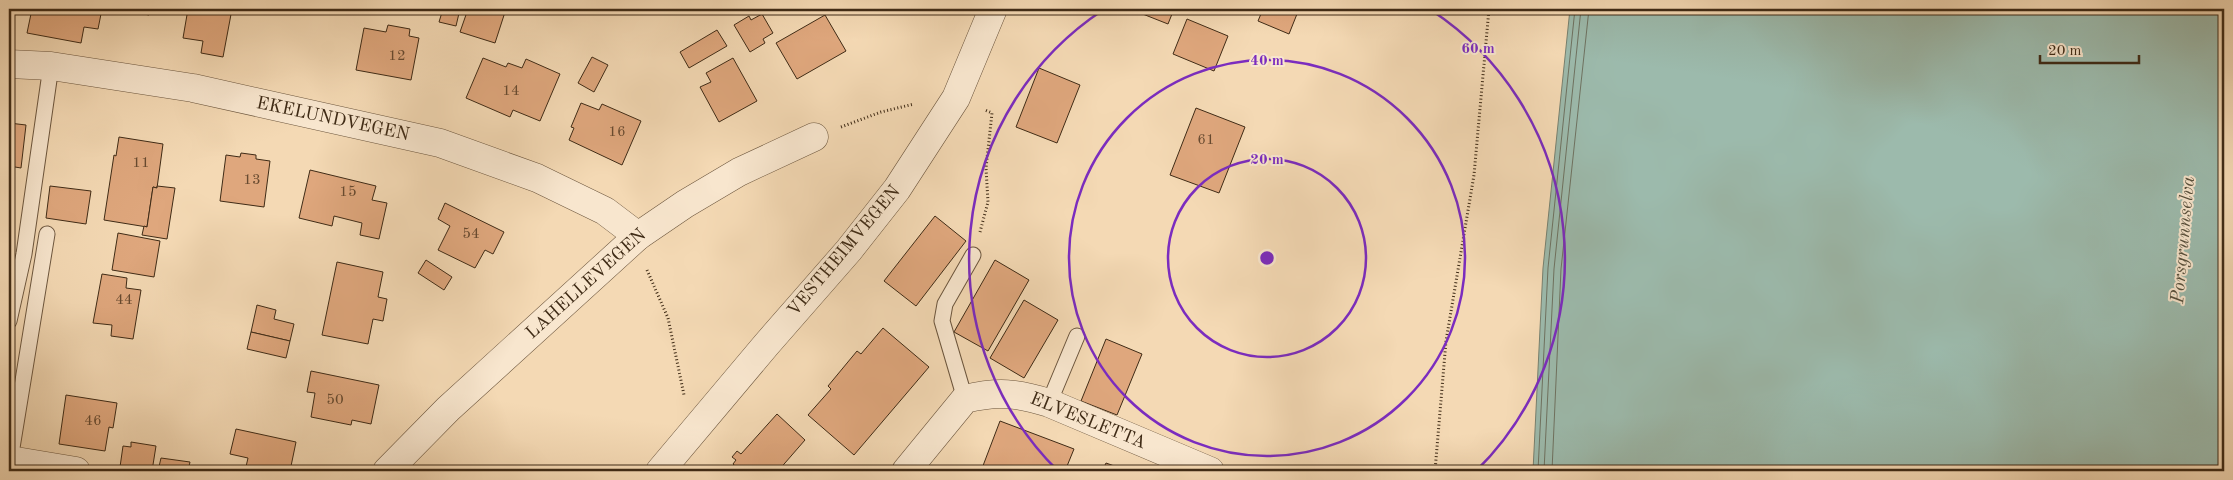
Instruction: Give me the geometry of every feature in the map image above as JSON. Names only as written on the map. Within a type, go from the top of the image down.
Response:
[{"type":"street","name":"VESTHEIMVEGEN","points":[[660,471],[849,250],[897,189],[956,98],[992,9]]},
{"type":"street","name":"EKELUNDVEGEN","points":[[9,64],[51,66],[193,88],[440,143],[537,178],[605,211],[638,236]]},
{"type":"street","name":"LAHELLEVEGEN","points":[[387,471],[448,409],[638,236],[685,204],[739,172],[814,137]]},
{"type":"street","name":"ELVESLETTA","points":[[965,399],[1001,393],[1014,394],[1048,403],[1210,471]]},
{"type":"street","points":[[906,471],[965,399]]},
{"type":"street","points":[[10,460],[76,471]]},
{"type":"lane","points":[[9,321],[24,254],[51,66]]},
{"type":"lane","points":[[10,460],[47,234]]},
{"type":"lane","points":[[965,399],[942,321],[945,304],[973,255]]},
{"type":"lane","points":[[1048,403],[1077,336]]},
{"type":"path","points":[[1435,471],[1446,341],[1474,175],[1489,9]]},
{"type":"path","points":[[814,137],[881,112],[915,104],[956,98],[992,113],[986,168],[988,202],[973,255]]},
{"type":"path","points":[[638,236],[649,277],[668,318],[692,434]]},
{"type":"water","name":"Porsgrunnselva","points":[[1570,9],[2224,9],[2224,471],[1533,471],[1543,268]]},
{"type":"building","points":[[32,9],[102,9],[98,29],[84,27],[81,43],[27,33]]},
{"type":"building","points":[[117,9],[150,9],[149,15]]},
{"type":"building","points":[[188,9],[232,9],[223,57],[201,53],[203,41],[183,38]]},
{"type":"building","points":[[443,9],[460,9],[456,26],[439,22]]},
{"type":"building","points":[[468,9],[506,9],[495,43],[460,32]]},
{"type":"building","points":[[1130,9],[1174,9],[1168,24]]},
{"type":"building","points":[[1263,9],[1299,9],[1289,34],[1258,21]]},
{"type":"building","points":[[762,14],[773,33],[763,39],[765,43],[750,52],[734,25],[749,16],[751,20]]},
{"type":"building","points":[[825,15],[846,51],[797,79],[776,43]]},
{"type":"building","points":[[1187,19],[1228,36],[1214,71],[1173,54]]},
{"type":"building","points":[[388,25],[410,29],[409,36],[419,38],[411,80],[356,70],[364,28],[386,32]]},
{"type":"building","points":[[717,30],[727,46],[689,68],[680,52]]},
{"type":"building","points":[[592,57],[608,65],[594,92],[578,83]]},
{"type":"building","points":[[483,58],[506,67],[508,63],[522,68],[526,59],[560,74],[540,121],[513,110],[510,117],[466,98]]},
{"type":"building","points":[[733,58],[757,101],[719,122],[700,87],[711,82],[706,73]]},
{"type":"building","points":[[1039,68],[1080,85],[1057,143],[1016,127]]},
{"type":"building","points":[[581,103],[599,110],[602,104],[641,121],[622,165],[569,140],[574,128],[571,127]]},
{"type":"building","points":[[1196,108],[1245,127],[1219,193],[1170,175]]},
{"type":"building","points":[[9,123],[26,125],[21,168],[9,166]]},
{"type":"building","points":[[119,137],[163,144],[157,188],[153,187],[147,227],[104,220],[114,155],[116,156]]},
{"type":"building","points":[[241,153],[256,155],[256,159],[270,161],[264,207],[220,201],[226,155],[240,157]]},
{"type":"building","points":[[310,170],[376,186],[372,200],[387,203],[379,239],[360,235],[362,223],[334,216],[332,226],[299,218]]},
{"type":"building","points":[[50,186],[91,191],[86,224],[46,218]]},
{"type":"building","points":[[157,186],[175,188],[167,239],[142,235],[144,226],[147,227],[153,187],[157,188]]},
{"type":"building","points":[[445,203],[504,232],[493,254],[485,250],[475,268],[438,250],[450,226],[438,219]]},
{"type":"building","points":[[935,216],[966,241],[916,306],[884,281]]},
{"type":"building","points":[[118,233],[160,241],[154,277],[112,270]]},
{"type":"building","points":[[426,260],[452,277],[444,290],[418,273]]},
{"type":"building","points":[[995,260],[1029,280],[988,351],[954,332]]},
{"type":"building","points":[[337,262],[383,272],[378,297],[387,299],[383,321],[373,319],[368,344],[322,335]]},
{"type":"building","points":[[102,274],[127,278],[126,288],[141,290],[133,339],[111,336],[112,325],[93,323]]},
{"type":"building","points":[[1024,300],[1058,320],[1024,378],[990,358]]},
{"type":"building","points":[[257,305],[276,310],[274,319],[294,324],[290,341],[251,332]]},
{"type":"building","points":[[883,328],[929,367],[854,455],[808,415],[831,389],[828,386],[857,351],[861,354]]},
{"type":"building","points":[[251,332],[290,341],[286,358],[247,349]]},
{"type":"building","points":[[1106,339],[1142,354],[1117,415],[1081,401]]},
{"type":"building","points":[[311,371],[379,385],[371,424],[352,420],[351,425],[311,417],[315,393],[307,392]]},
{"type":"building","points":[[66,395],[117,403],[113,428],[109,427],[105,451],[59,444]]},
{"type":"building","points":[[777,414],[805,440],[778,471],[741,471],[733,464],[736,460],[732,457],[737,451],[741,454]]},
{"type":"building","points":[[1000,421],[1074,449],[1065,471],[981,471]]},
{"type":"building","points":[[236,429],[296,442],[290,471],[245,471],[248,458],[230,454]]},
{"type":"building","points":[[131,442],[156,446],[152,471],[120,467],[123,446],[131,447]]},
{"type":"building","points":[[161,458],[190,462],[188,471],[158,471]]},
{"type":"building","points":[[1106,463],[1128,471],[1102,471]]}]
